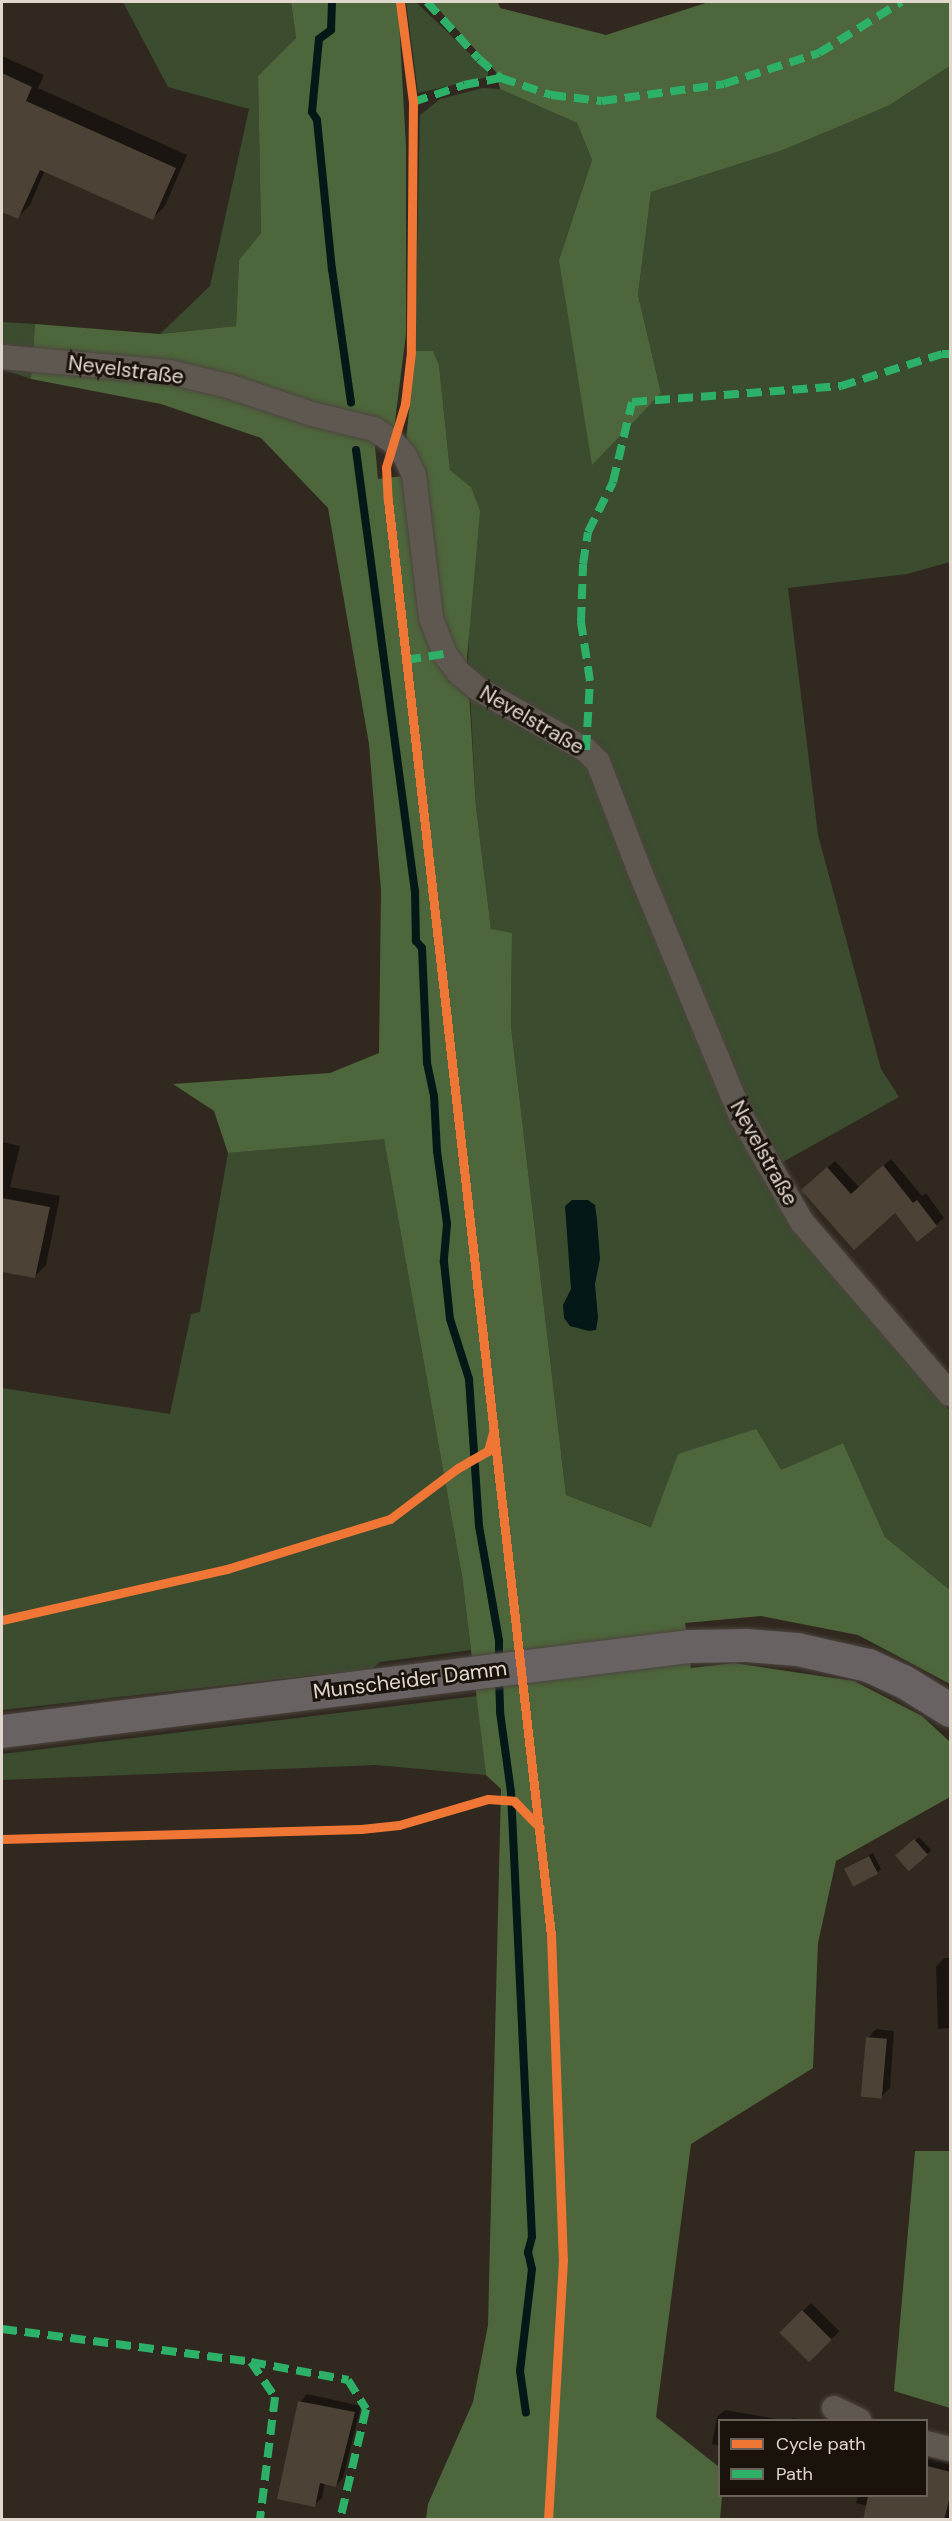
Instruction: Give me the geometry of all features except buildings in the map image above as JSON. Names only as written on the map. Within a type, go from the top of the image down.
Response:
[{"type":"main road","name":"Munscheider Damm","points":[[2,1731],[688,1646],[746,1645],[797,1649],[868,1665],[911,1685],[951,1710]]},
{"type":"street","name":"Nevelstraße","points":[[2,357],[170,372],[228,386],[312,414],[374,429],[393,442],[405,456],[414,475],[432,618],[444,654],[458,672],[477,689],[586,750],[598,762],[638,867],[741,1116],[802,1222],[951,1394]]},
{"type":"street","points":[[834,2408],[855,2419]]},
{"type":"street","points":[[928,2443],[951,2449]]},
{"type":"green space","points":[[123,2],[291,2],[296,38],[258,76],[261,233],[239,260],[236,326],[160,334],[210,286],[249,109],[168,87]]},
{"type":"green space","points":[[291,2],[398,2],[406,147],[406,334],[394,429],[375,446],[378,479],[418,474],[406,441],[415,351],[433,351],[439,365],[450,470],[471,487],[480,511],[467,658],[476,807],[491,929],[512,933],[511,1026],[566,1495],[651,1527],[678,1454],[756,1429],[781,1470],[843,1443],[885,1537],[950,1590],[950,1684],[858,1635],[761,1616],[685,1623],[691,1668],[734,1663],[854,1681],[922,1716],[950,1742],[950,1797],[836,1861],[818,1943],[813,2068],[691,2144],[656,2417],[718,2466],[718,2497],[722,2497],[720,2519],[426,2519],[428,2504],[473,2402],[488,2325],[501,1789],[486,1775],[462,1576],[384,1139],[228,1153],[214,1111],[173,1084],[330,1073],[379,1053],[381,890],[369,744],[328,508],[261,438],[161,404],[31,379],[35,324],[160,334],[236,326],[239,260],[261,233],[258,76],[296,38]]},
{"type":"green space","points":[[406,2],[416,2],[488,71],[488,77],[418,93]]},
{"type":"green space","points":[[432,2],[498,2],[500,8],[606,35],[709,2],[950,2],[950,66],[888,106],[783,150],[651,192],[638,295],[661,393],[592,465],[559,260],[592,160],[577,123],[500,89],[496,72]]},
{"type":"green space","points":[[950,66],[950,562],[907,574],[788,588],[818,835],[881,1069],[899,1097],[781,1163],[746,1114],[604,755],[468,677],[471,487],[450,470],[439,365],[433,351],[415,351],[420,115],[440,99],[483,88],[500,89],[577,123],[592,160],[559,260],[661,393],[638,295],[651,192],[783,150],[888,106]]},
{"type":"green space","points":[[2,322],[35,324],[31,379],[2,369]]},
{"type":"green space","points":[[470,691],[596,768],[648,907],[822,1260],[906,1362],[950,1411],[950,1590],[885,1537],[843,1443],[652,1527],[566,1495],[511,1026],[512,934],[491,929],[476,807]]},
{"type":"green space","points":[[384,1138],[462,1576],[471,1650],[380,1662],[372,1669],[2,1710],[2,1388],[170,1414],[191,1314],[200,1312],[228,1153]]},
{"type":"green space","points":[[477,1696],[486,1775],[376,1765],[2,1780],[2,1754]]},
{"type":"green space","points":[[915,2151],[950,2151],[950,2408],[894,2391]]},
{"type":"shaded area","points":[[572,1200],[588,1200],[595,1205],[600,1259],[595,1284],[598,1318],[596,1330],[589,1331],[570,1326],[564,1318],[563,1305],[571,1289],[565,1206]]},
{"type":"waterway","points":[[332,2],[331,30],[319,39],[312,112],[317,120],[332,269],[351,403]]},
{"type":"waterway","points":[[356,450],[415,891],[416,941],[422,948],[427,1063],[434,1096],[437,1151],[447,1224],[444,1262],[450,1319],[469,1379],[479,1526],[499,1641],[499,1663]]},
{"type":"waterway","points":[[499,1678],[500,1712],[511,1792],[532,2237],[528,2252],[532,2269],[520,2371],[526,2413]]},
{"type":"marked path","points":[[427,2],[479,59],[501,78]]},
{"type":"marked path","points":[[413,102],[464,85],[501,78],[551,95],[602,101],[724,84],[819,53],[901,2]]},
{"type":"marked path","points":[[586,750],[590,681],[581,622],[583,564],[588,532],[613,482],[632,402],[841,386],[942,354],[950,354]]},
{"type":"marked path","points":[[406,660],[445,654]]},
{"type":"marked path","points":[[2,2329],[251,2362],[275,2397],[260,2520]]},
{"type":"marked path","points":[[251,2362],[348,2380],[366,2409],[340,2520]]},
{"type":"cycle path","points":[[400,2],[413,102],[411,352],[405,404],[386,467],[551,1935],[563,2260],[548,2520]]},
{"type":"cycle path","points":[[2,1620],[227,1569],[390,1519],[458,1468],[488,1451],[493,1432]]},
{"type":"cycle path","points":[[2,1839],[361,1829],[399,1825],[488,1799],[514,1801],[540,1828]]}]
